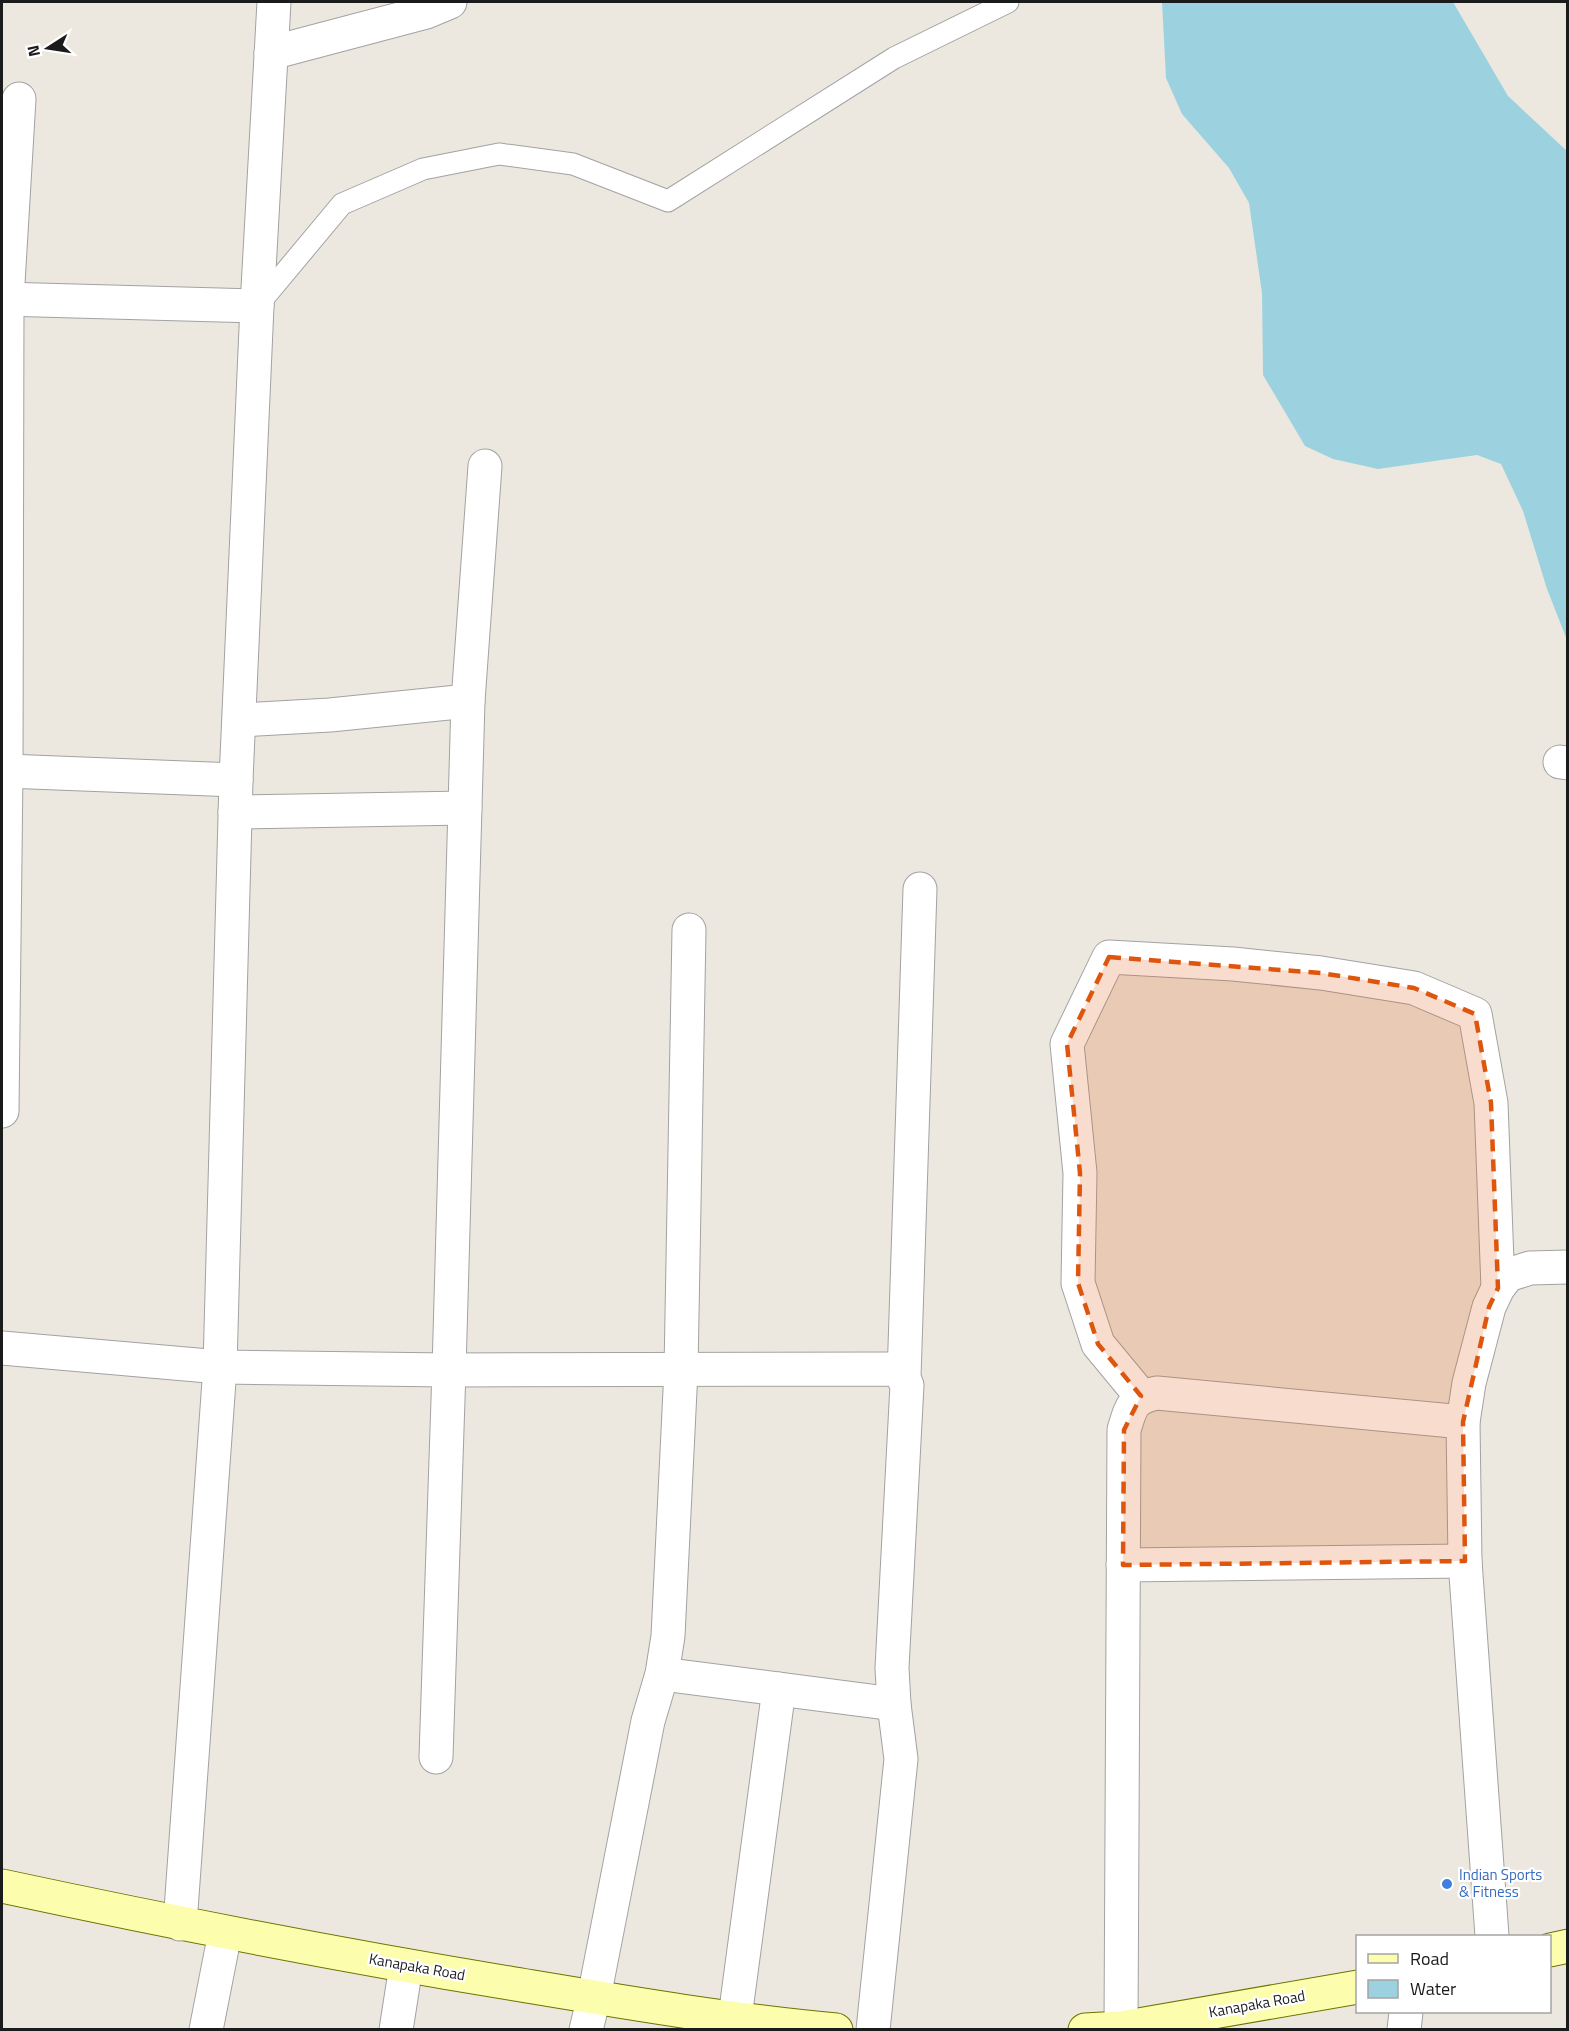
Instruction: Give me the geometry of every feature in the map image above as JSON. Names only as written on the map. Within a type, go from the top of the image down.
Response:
[{"type":"street","points":[[180,1924],[220,1367],[236,780],[257,306],[274,2]]},
{"type":"street","points":[[271,53],[426,12],[450,2]]},
{"type":"street","points":[[2,1111],[6,771],[4,299],[19,99]]},
{"type":"street","points":[[4,299],[257,306]]},
{"type":"street","points":[[436,1756],[468,701],[485,466]]},
{"type":"street","points":[[240,720],[330,715],[468,701]]},
{"type":"street","points":[[6,771],[236,780]]},
{"type":"street","points":[[235,812],[465,808]]},
{"type":"street","points":[[904,1377],[920,889]]},
{"type":"street","points":[[586,2030],[648,1721],[662,1674],[668,1636],[681,1370],[689,930]]},
{"type":"street","points":[[1141,1396],[1098,1344],[1078,1283],[1080,1173],[1067,1044],[1109,957],[1233,964],[1356,978],[1414,988],[1475,1014],[1491,1103],[1498,1288]]},
{"type":"street","points":[[1492,1935],[1465,1561],[1463,1422],[1469,1383],[1489,1307],[1498,1288],[1508,1275],[1530,1268],[1568,1267]]},
{"type":"street","points":[[2,1348],[220,1367],[449,1370],[891,1369],[900,1372],[907,1385],[892,1668],[901,1759],[873,2030]]},
{"type":"street","points":[[1121,2028],[1124,1430],[1131,1409],[1141,1396],[1157,1393],[1463,1422]]},
{"type":"street","points":[[1123,1565],[1465,1561]]},
{"type":"street","points":[[662,1674],[894,1704]]},
{"type":"street","points":[[735,2017],[779,1689]]},
{"type":"street","name":"Kanapaka Road","points":[[2,1886],[225,1933],[406,1966],[798,2028],[837,2030]]},
{"type":"street","points":[[206,2030],[225,1933]]},
{"type":"street","points":[[1551,1950],[1568,1946]]},
{"type":"street","points":[[396,2030],[406,1966]]},
{"type":"street","name":"Kanapaka Road","points":[[1085,2030],[1180,2023],[1356,1987]]},
{"type":"street","points":[[1404,2030],[1406,2013]]},
{"type":"lane","points":[[257,306],[342,204],[423,169],[499,154],[573,164],[668,201],[894,58],[1008,2]]},
{"type":"highlighted area","points":[[1109,957],[1321,973],[1414,988],[1475,1014],[1491,1103],[1498,1288],[1489,1307],[1463,1422],[1465,1561],[1123,1565],[1124,1430],[1141,1396],[1098,1344],[1078,1283],[1080,1173],[1067,1044]]},
{"type":"water","points":[[1162,2],[1453,2],[1508,96],[1567,151],[1567,640],[1547,589],[1523,511],[1501,464],[1477,455],[1378,469],[1333,459],[1305,446],[1263,375],[1262,293],[1249,203],[1229,168],[1182,114],[1166,78]]},
{"type":"place","name":"Indian Sports & Fitness","points":[[1447,1884]]}]
